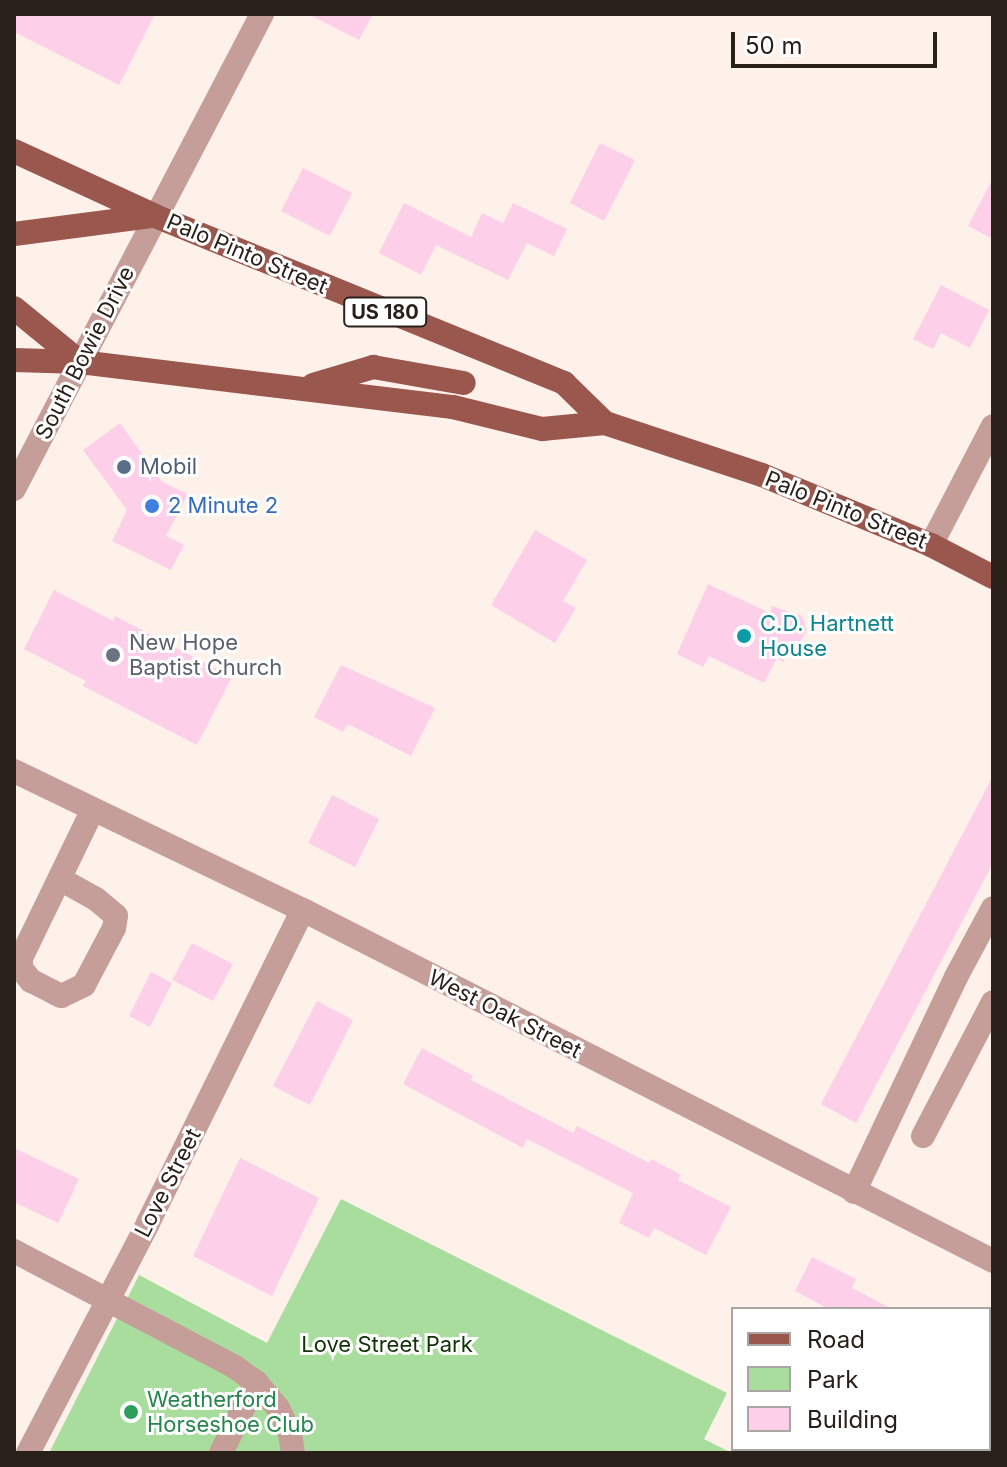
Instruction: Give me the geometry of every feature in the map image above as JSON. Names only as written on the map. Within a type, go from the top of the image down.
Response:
[{"type":"main road","name":"Palo Pinto Street","points":[[14,151],[155,216],[479,351],[564,383],[605,423]]},
{"type":"main road","points":[[14,234],[155,216]]},
{"type":"main road","points":[[14,308],[80,362]]},
{"type":"main road","points":[[453,407],[479,351]]},
{"type":"main road","name":"Palo Pinto Street","points":[[14,360],[80,362],[453,407],[542,429],[605,423],[762,475],[931,545],[993,577]]},
{"type":"main road","points":[[303,388],[373,367],[464,383]]},
{"type":"street","name":"South Bowie Drive","points":[[14,489],[262,14]]},
{"type":"street","points":[[931,545],[993,426]]},
{"type":"street","name":"West Oak Street","points":[[14,771],[303,910],[993,1261]]},
{"type":"street","points":[[60,879],[96,899],[116,916],[114,928],[84,985],[61,996],[31,981],[21,968],[21,958],[93,809]]},
{"type":"street","points":[[854,1192],[956,977],[993,908]]},
{"type":"street","name":"Love Street","points":[[28,1453],[148,1223],[303,910]]},
{"type":"street","points":[[923,1136],[993,1002]]},
{"type":"street","points":[[14,1251],[107,1297],[235,1367],[256,1382],[278,1408],[290,1434],[293,1453]]},
{"type":"street","points":[[221,1453],[256,1382]]},
{"type":"green space","name":"Love Street Park","points":[[341,1199],[727,1393],[704,1439],[732,1453],[49,1453],[139,1275],[267,1343]]},
{"type":"building","points":[[14,14],[155,14],[119,85],[14,32]]},
{"type":"building","points":[[308,14],[373,14],[359,40]]},
{"type":"building","points":[[600,143],[635,160],[604,221],[570,203]]},
{"type":"building","points":[[303,168],[352,193],[330,236],[281,211]]},
{"type":"building","points":[[993,178],[993,239],[968,226]]},
{"type":"building","points":[[404,203],[471,237],[482,213],[503,223],[513,203],[567,229],[554,256],[527,243],[508,280],[436,245],[421,275],[379,253]]},
{"type":"building","points":[[941,285],[989,310],[970,348],[941,333],[933,349],[913,339]]},
{"type":"building","points":[[120,423],[162,482],[188,494],[166,536],[184,545],[171,570],[112,541],[127,510],[83,450]]},
{"type":"building","points":[[535,530],[587,560],[563,601],[576,608],[555,643],[491,605]]},
{"type":"building","name":"C.D. Hartnett House","points":[[708,584],[770,613],[772,606],[802,616],[807,630],[799,644],[791,646],[783,662],[777,658],[764,683],[709,656],[703,667],[677,654]]},
{"type":"building","points":[[54,590],[113,621],[115,616],[232,677],[197,745],[83,686],[86,681],[24,649]]},
{"type":"building","points":[[341,665],[435,708],[411,756],[348,724],[343,732],[314,717]]},
{"type":"building","points":[[993,776],[993,863],[856,1123],[821,1104]]},
{"type":"building","points":[[332,795],[379,819],[355,867],[308,843]]},
{"type":"building","points":[[192,943],[233,964],[213,1001],[172,980]]},
{"type":"building","points":[[151,972],[172,983],[150,1027],[129,1016]]},
{"type":"building","points":[[317,1001],[353,1020],[310,1105],[273,1086]]},
{"type":"building","points":[[422,1048],[473,1076],[471,1080],[573,1133],[577,1126],[649,1163],[651,1159],[681,1175],[678,1180],[731,1207],[706,1255],[654,1228],[649,1238],[619,1223],[633,1193],[527,1139],[523,1148],[403,1084]]},
{"type":"building","points":[[14,1148],[79,1179],[58,1223],[14,1202]]},
{"type":"building","points":[[240,1158],[319,1198],[272,1296],[193,1256]]},
{"type":"building","points":[[812,1257],[856,1279],[852,1288],[888,1307],[825,1307],[795,1291]]},
{"type":"place","name":"Mobil","points":[[124,467]]},
{"type":"place","name":"2 Minute 2","points":[[152,506]]},
{"type":"place","name":"C.D. Hartnett House","points":[[744,636]]},
{"type":"place","name":"New Hope Baptist Church","points":[[113,655]]},
{"type":"place","name":"Weatherford Horseshoe Club","points":[[131,1412]]}]
